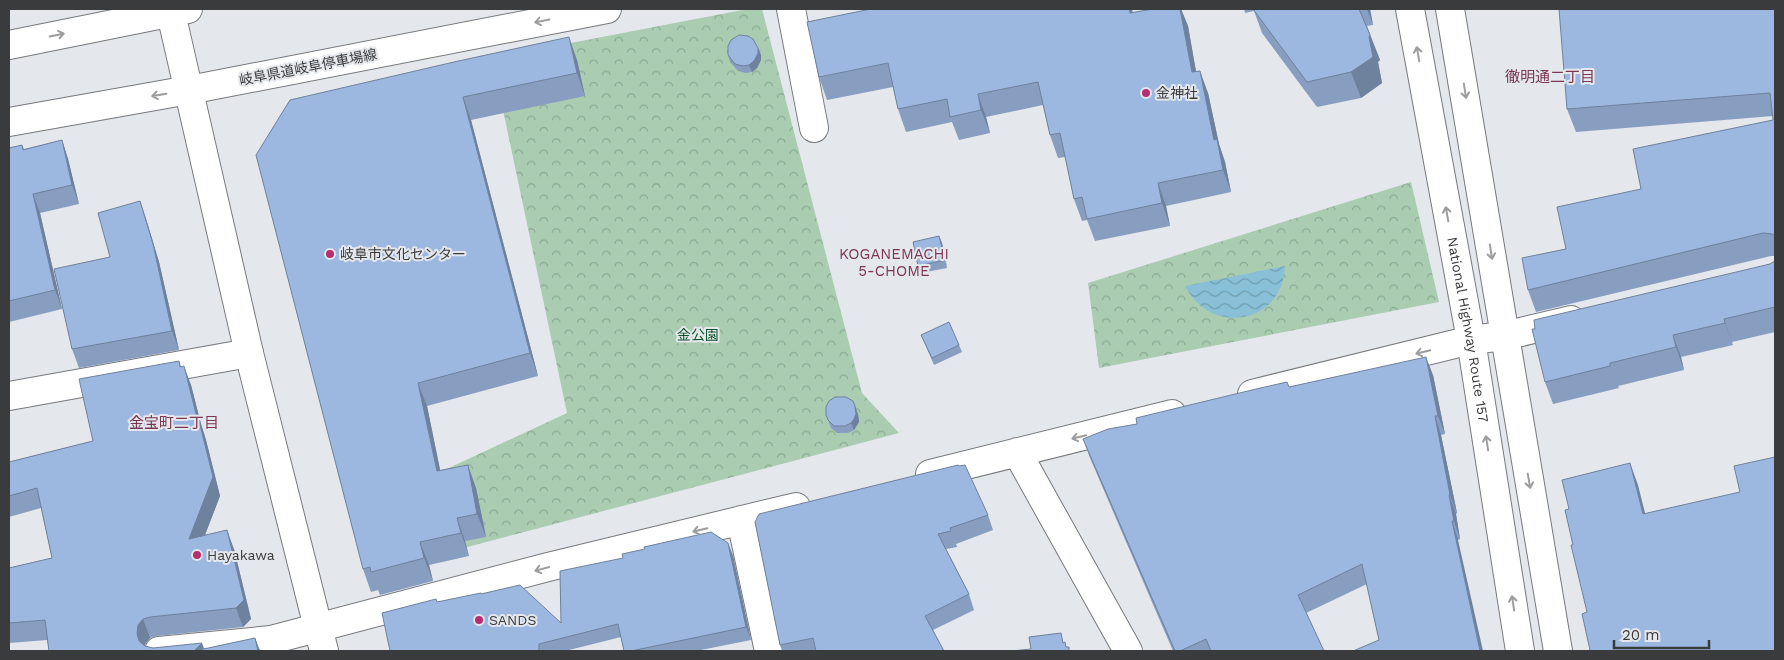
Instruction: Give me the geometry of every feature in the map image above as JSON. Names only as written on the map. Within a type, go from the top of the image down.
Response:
[{"type":"main road","name":"岐阜県道岐阜停車場線","points":[[9,122],[189,90],[607,9]]},
{"type":"main road","points":[[791,9],[814,128]]},
{"type":"main road","name":"National Highway Route 157","points":[[1410,9],[1471,340],[1520,651]]},
{"type":"main road","points":[[1450,9],[1558,651]]},
{"type":"main road","points":[[9,45],[176,10],[189,90],[249,353],[321,640]]},
{"type":"main road","points":[[1227,400],[1471,340],[1504,336],[1593,315]]},
{"type":"main road","points":[[9,396],[249,353]]},
{"type":"main road","points":[[909,479],[1199,407]]},
{"type":"main road","points":[[1017,452],[1128,651]]},
{"type":"main road","points":[[160,651],[271,640],[321,640],[548,567],[816,502]]},
{"type":"main road","points":[[741,520],[768,651]]},
{"type":"green space","name":"金公園","points":[[748,9],[762,9],[862,393],[899,433],[452,551],[438,473],[567,413],[492,58]]},
{"type":"green space","points":[[1411,182],[1439,302],[1099,368],[1088,283]]},
{"type":"water","points":[[1285,266],[1281,286],[1272,301],[1259,311],[1244,317],[1228,317],[1211,313],[1197,302],[1185,286]]},
{"type":"building","points":[[871,9],[1129,9],[1130,13],[1153,9],[1180,9],[1192,72],[1200,71],[1214,140],[1217,139],[1223,170],[1158,183],[1162,203],[1087,219],[1082,197],[1074,199],[1060,133],[1050,135],[1038,82],[978,94],[981,110],[950,117],[947,99],[898,109],[888,63],[819,77],[807,22]]},
{"type":"building","points":[[1253,9],[1359,9],[1370,35],[1373,57],[1351,72],[1307,82]]},
{"type":"building","points":[[1559,9],[1775,9],[1775,236],[1763,233],[1528,290],[1522,258],[1566,249],[1557,207],[1641,189],[1633,149],[1773,120],[1770,93],[1567,109]]},
{"type":"building","points":[[739,35],[748,36],[753,39],[758,48],[754,61],[749,65],[735,64],[728,55],[728,46],[731,40]]},
{"type":"building","name":"岐阜市文化センター","points":[[569,37],[577,73],[463,97],[530,353],[418,383],[437,471],[468,465],[477,514],[457,518],[461,533],[420,542],[424,558],[371,572],[370,567],[363,569],[256,155],[290,100]]},
{"type":"building","points":[[62,140],[72,185],[33,194],[55,290],[9,301],[9,148],[22,145],[23,150]]},
{"type":"building","points":[[140,201],[153,244],[172,331],[72,349],[54,269],[110,257],[98,213]]},
{"type":"building","points":[[939,236],[945,260],[918,266],[913,242]]},
{"type":"building","points":[[1775,261],[1775,307],[1724,319],[1725,323],[1673,335],[1676,347],[1610,363],[1610,366],[1545,382],[1532,329],[1535,329],[1534,320],[1770,264]]},
{"type":"building","points":[[949,322],[959,345],[932,358],[921,335]]},
{"type":"building","points":[[1426,357],[1438,416],[1435,416],[1450,495],[1454,521],[1452,521],[1480,651],[1353,651],[1379,640],[1362,564],[1298,595],[1324,651],[1211,651],[1206,639],[1180,651],[1175,651],[1083,439],[1108,429],[1137,424],[1136,418],[1256,389],[1287,382],[1289,387]]},
{"type":"building","points":[[179,361],[180,367],[184,366],[213,477],[189,539],[227,530],[244,600],[236,608],[150,617],[143,619],[138,625],[137,634],[139,641],[145,646],[153,648],[202,643],[194,651],[49,651],[45,620],[9,623],[9,568],[52,558],[37,488],[9,496],[9,462],[93,441],[79,379]]},
{"type":"building","points":[[835,397],[846,397],[853,401],[855,406],[856,414],[854,419],[845,426],[834,426],[826,415],[826,407],[829,401]]},
{"type":"building","points":[[1775,457],[1775,651],[1587,651],[1590,650],[1582,614],[1587,612],[1571,545],[1573,545],[1565,510],[1569,509],[1562,480],[1630,463],[1643,514],[1740,492],[1734,466]]},
{"type":"building","points":[[958,465],[965,465],[988,515],[950,528],[951,531],[938,534],[969,594],[925,616],[944,651],[816,651],[813,638],[780,645],[755,522],[759,514]]},
{"type":"building","points":[[711,532],[728,543],[746,627],[631,651],[624,651],[618,624],[539,644],[539,651],[390,651],[382,613],[436,599],[437,602],[520,585],[561,623],[560,571],[623,558],[622,554],[645,549],[644,547]]},
{"type":"building","points":[[1061,633],[1063,643],[1065,642],[1066,647],[1069,647],[1069,651],[1011,651],[1031,649],[1029,637]]},
{"type":"building","points":[[255,638],[258,651],[194,651]]},
{"type":"place","name":"金神社","points":[[1146,93]]},
{"type":"place","name":"岐阜市文化センター","points":[[330,254]]},
{"type":"place","name":"Hayakawa","points":[[197,555]]},
{"type":"place","name":"SANDS","points":[[479,620]]},
{"type":"district","name":"徹明通二丁目","points":[[1550,77]]},
{"type":"district","name":"KOGANEMACHI 5-CHOME","points":[[894,262]]},
{"type":"district","name":"金宝町二丁目","points":[[174,423]]}]
